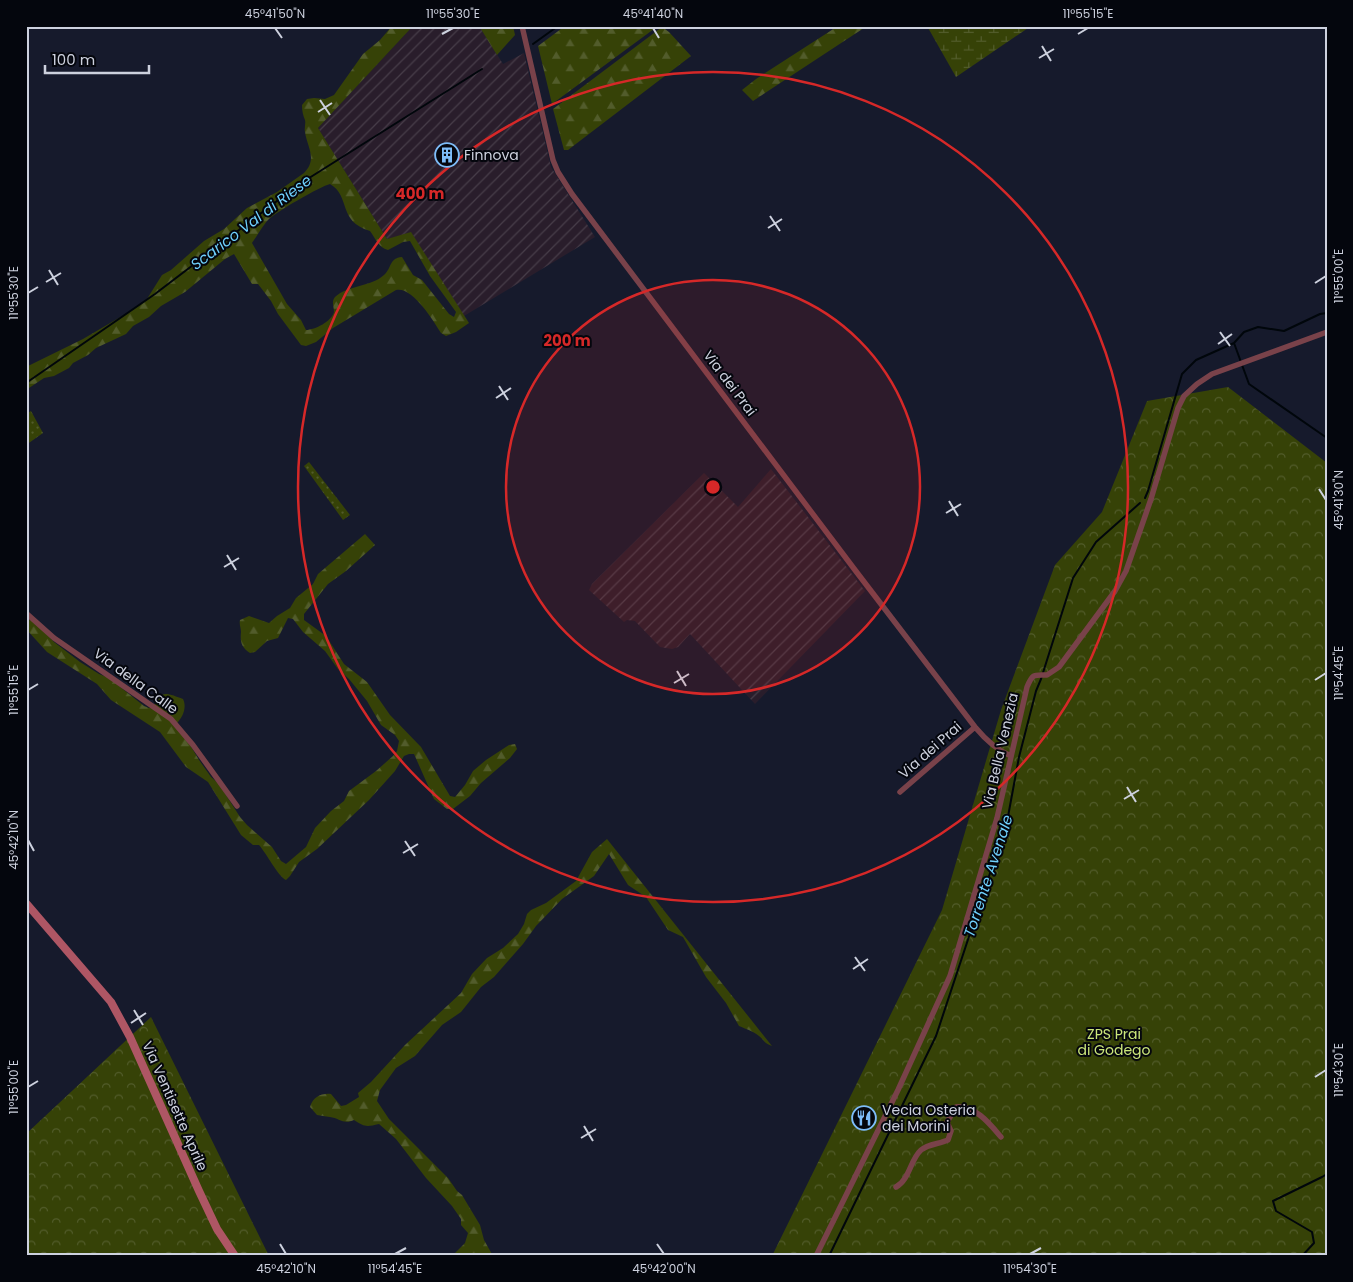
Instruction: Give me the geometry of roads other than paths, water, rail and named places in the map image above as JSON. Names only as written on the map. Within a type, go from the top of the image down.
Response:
[{"type":"main road","name":"Via Ventisette Aprile","points":[[26,903],[111,1002],[130,1037],[203,1198],[235,1256]]},
{"type":"street","name":"Via dei Prai","points":[[522,26],[554,160],[563,179],[740,418],[975,727],[999,750],[1011,756]]},
{"type":"street","name":"Via Bella Venezia","points":[[816,1256],[910,1066],[950,976],[997,818],[1027,687],[1030,680],[1037,674],[1044,676],[1054,672],[1114,591],[1126,571],[1151,500],[1172,425],[1184,396],[1212,374],[1327,332]]},
{"type":"street","name":"Via della Calle","points":[[26,613],[54,638],[170,719],[193,744],[237,806]]},
{"type":"street","name":"Via dei Prai","points":[[900,792],[975,727]]},
{"type":"street","points":[[896,1187],[901,1183],[922,1149],[948,1140],[950,1132],[947,1122],[956,1107],[962,1106],[977,1113],[986,1119],[1002,1137]]},
{"type":"waterway","name":"Scarico Val di Riese","points":[[533,44],[558,26]]},
{"type":"waterway","name":"Scarico Val di Riese","points":[[26,383],[155,294],[298,185],[482,69]]},
{"type":"waterway","name":"Torrente Avenale","points":[[1145,498],[1182,374],[1196,360],[1234,343],[1244,332],[1258,327],[1284,331],[1320,314],[1327,313]]},
{"type":"waterway","points":[[1234,343],[1249,384],[1327,438]]},
{"type":"waterway","name":"Torrente Avenale","points":[[829,1256],[936,1036],[1007,822],[1019,757],[1036,691],[1073,578],[1096,542],[1140,503]]},
{"type":"waterway","points":[[1302,1256],[1314,1243],[1312,1232],[1276,1211],[1273,1201],[1327,1174]]},
{"type":"place","name":"Finnova","points":[[447,155]]},
{"type":"place","name":"Vecia Osteria dei Morini","points":[[864,1118]]},
{"type":"park label","name":"ZPS Prai di Godego","points":[[1114,1042]]}]
